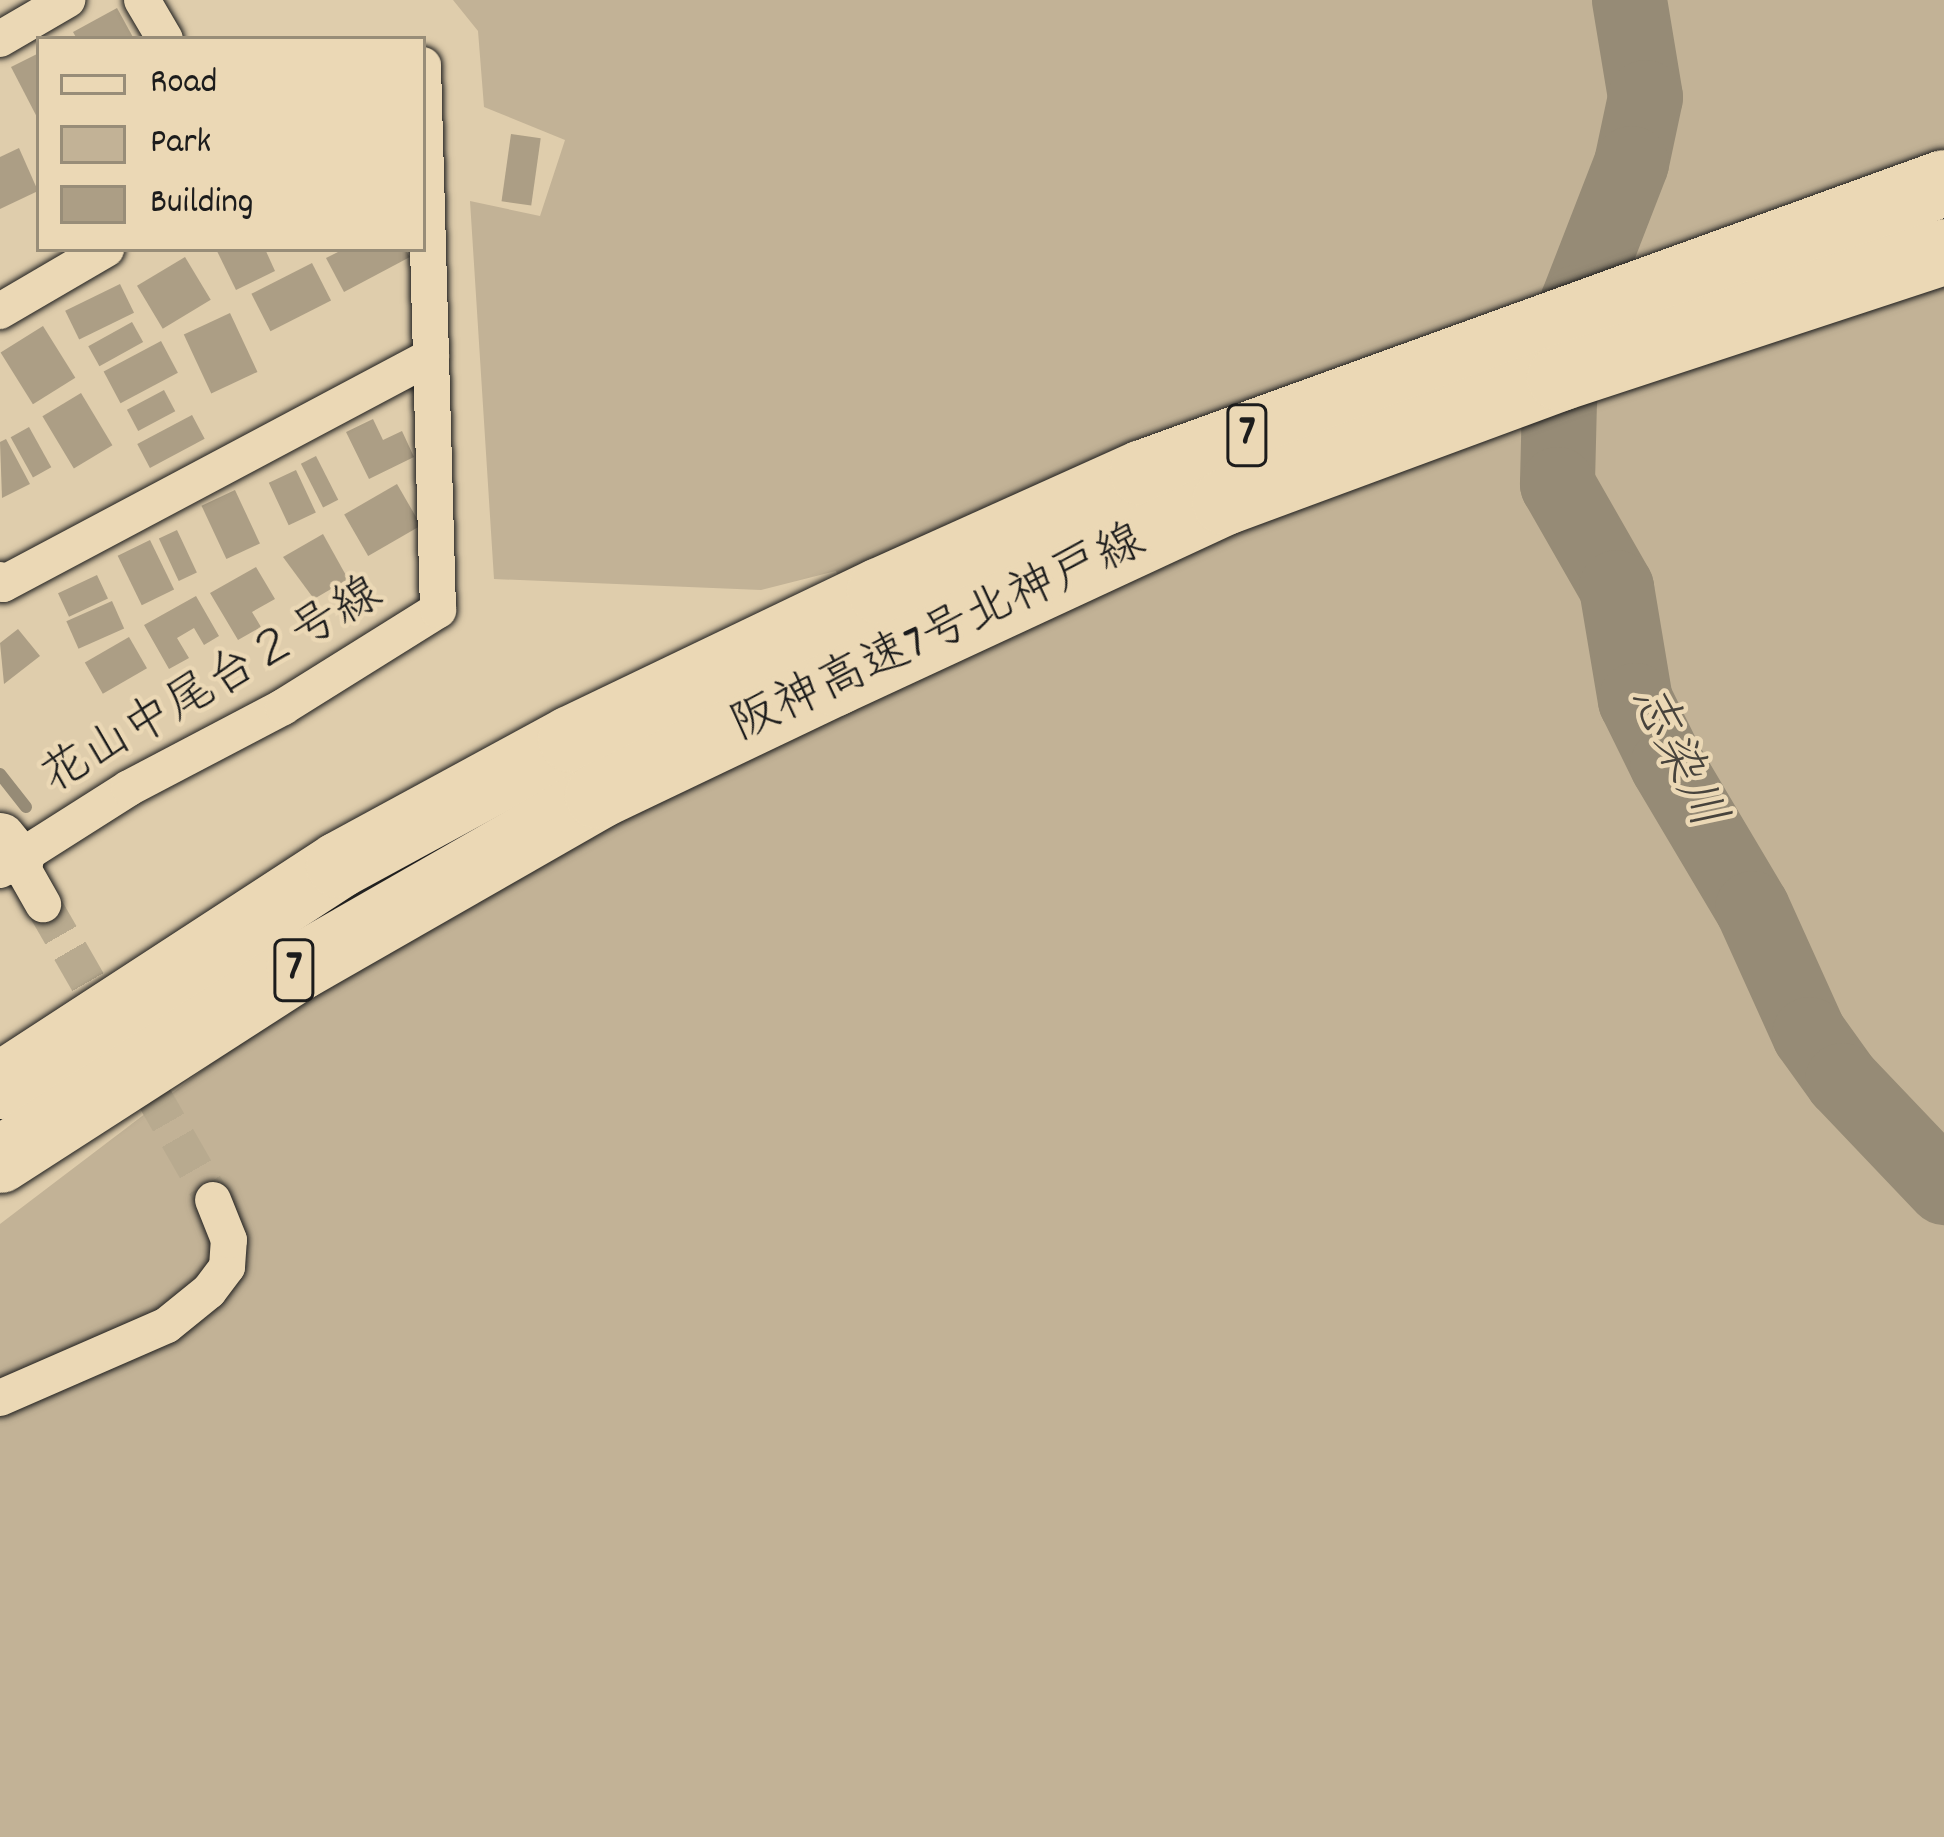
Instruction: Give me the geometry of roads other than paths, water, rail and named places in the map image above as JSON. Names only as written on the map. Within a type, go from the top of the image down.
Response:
[{"type":"highway","name":"阪神高速7号北神戸線","points":[[0,1160],[300,967],[584,767],[1143,473],[1944,183]]},
{"type":"highway","name":"阪神高速7号北神戸線","points":[[0,1086],[339,865],[1226,502],[1560,378],[1944,252]]},
{"type":"street","points":[[0,40],[67,0]]},
{"type":"street","points":[[142,0],[163,36]]},
{"type":"street","name":"花山中尾台２号線","points":[[6,856],[284,707],[438,610],[426,174]]},
{"type":"street","points":[[0,311],[101,252]]},
{"type":"street","points":[[0,580],[3,584],[431,356]]},
{"type":"street","points":[[6,856],[43,904]]},
{"type":"street","points":[[0,1398],[167,1324],[209,1291],[227,1267],[229,1240],[213,1200]]},
{"type":"waterway","name":"志染川","points":[[1629,0],[1645,97],[1631,163],[1577,302],[1559,400],[1557,484],[1616,587],[1635,700],[1667,765],[1752,908],[1809,1034],[1842,1080],[1944,1187]]},
{"type":"waterway","points":[[0,774],[26,807]]},
{"type":"tunnel","points":[[43,904],[213,1200]]}]
